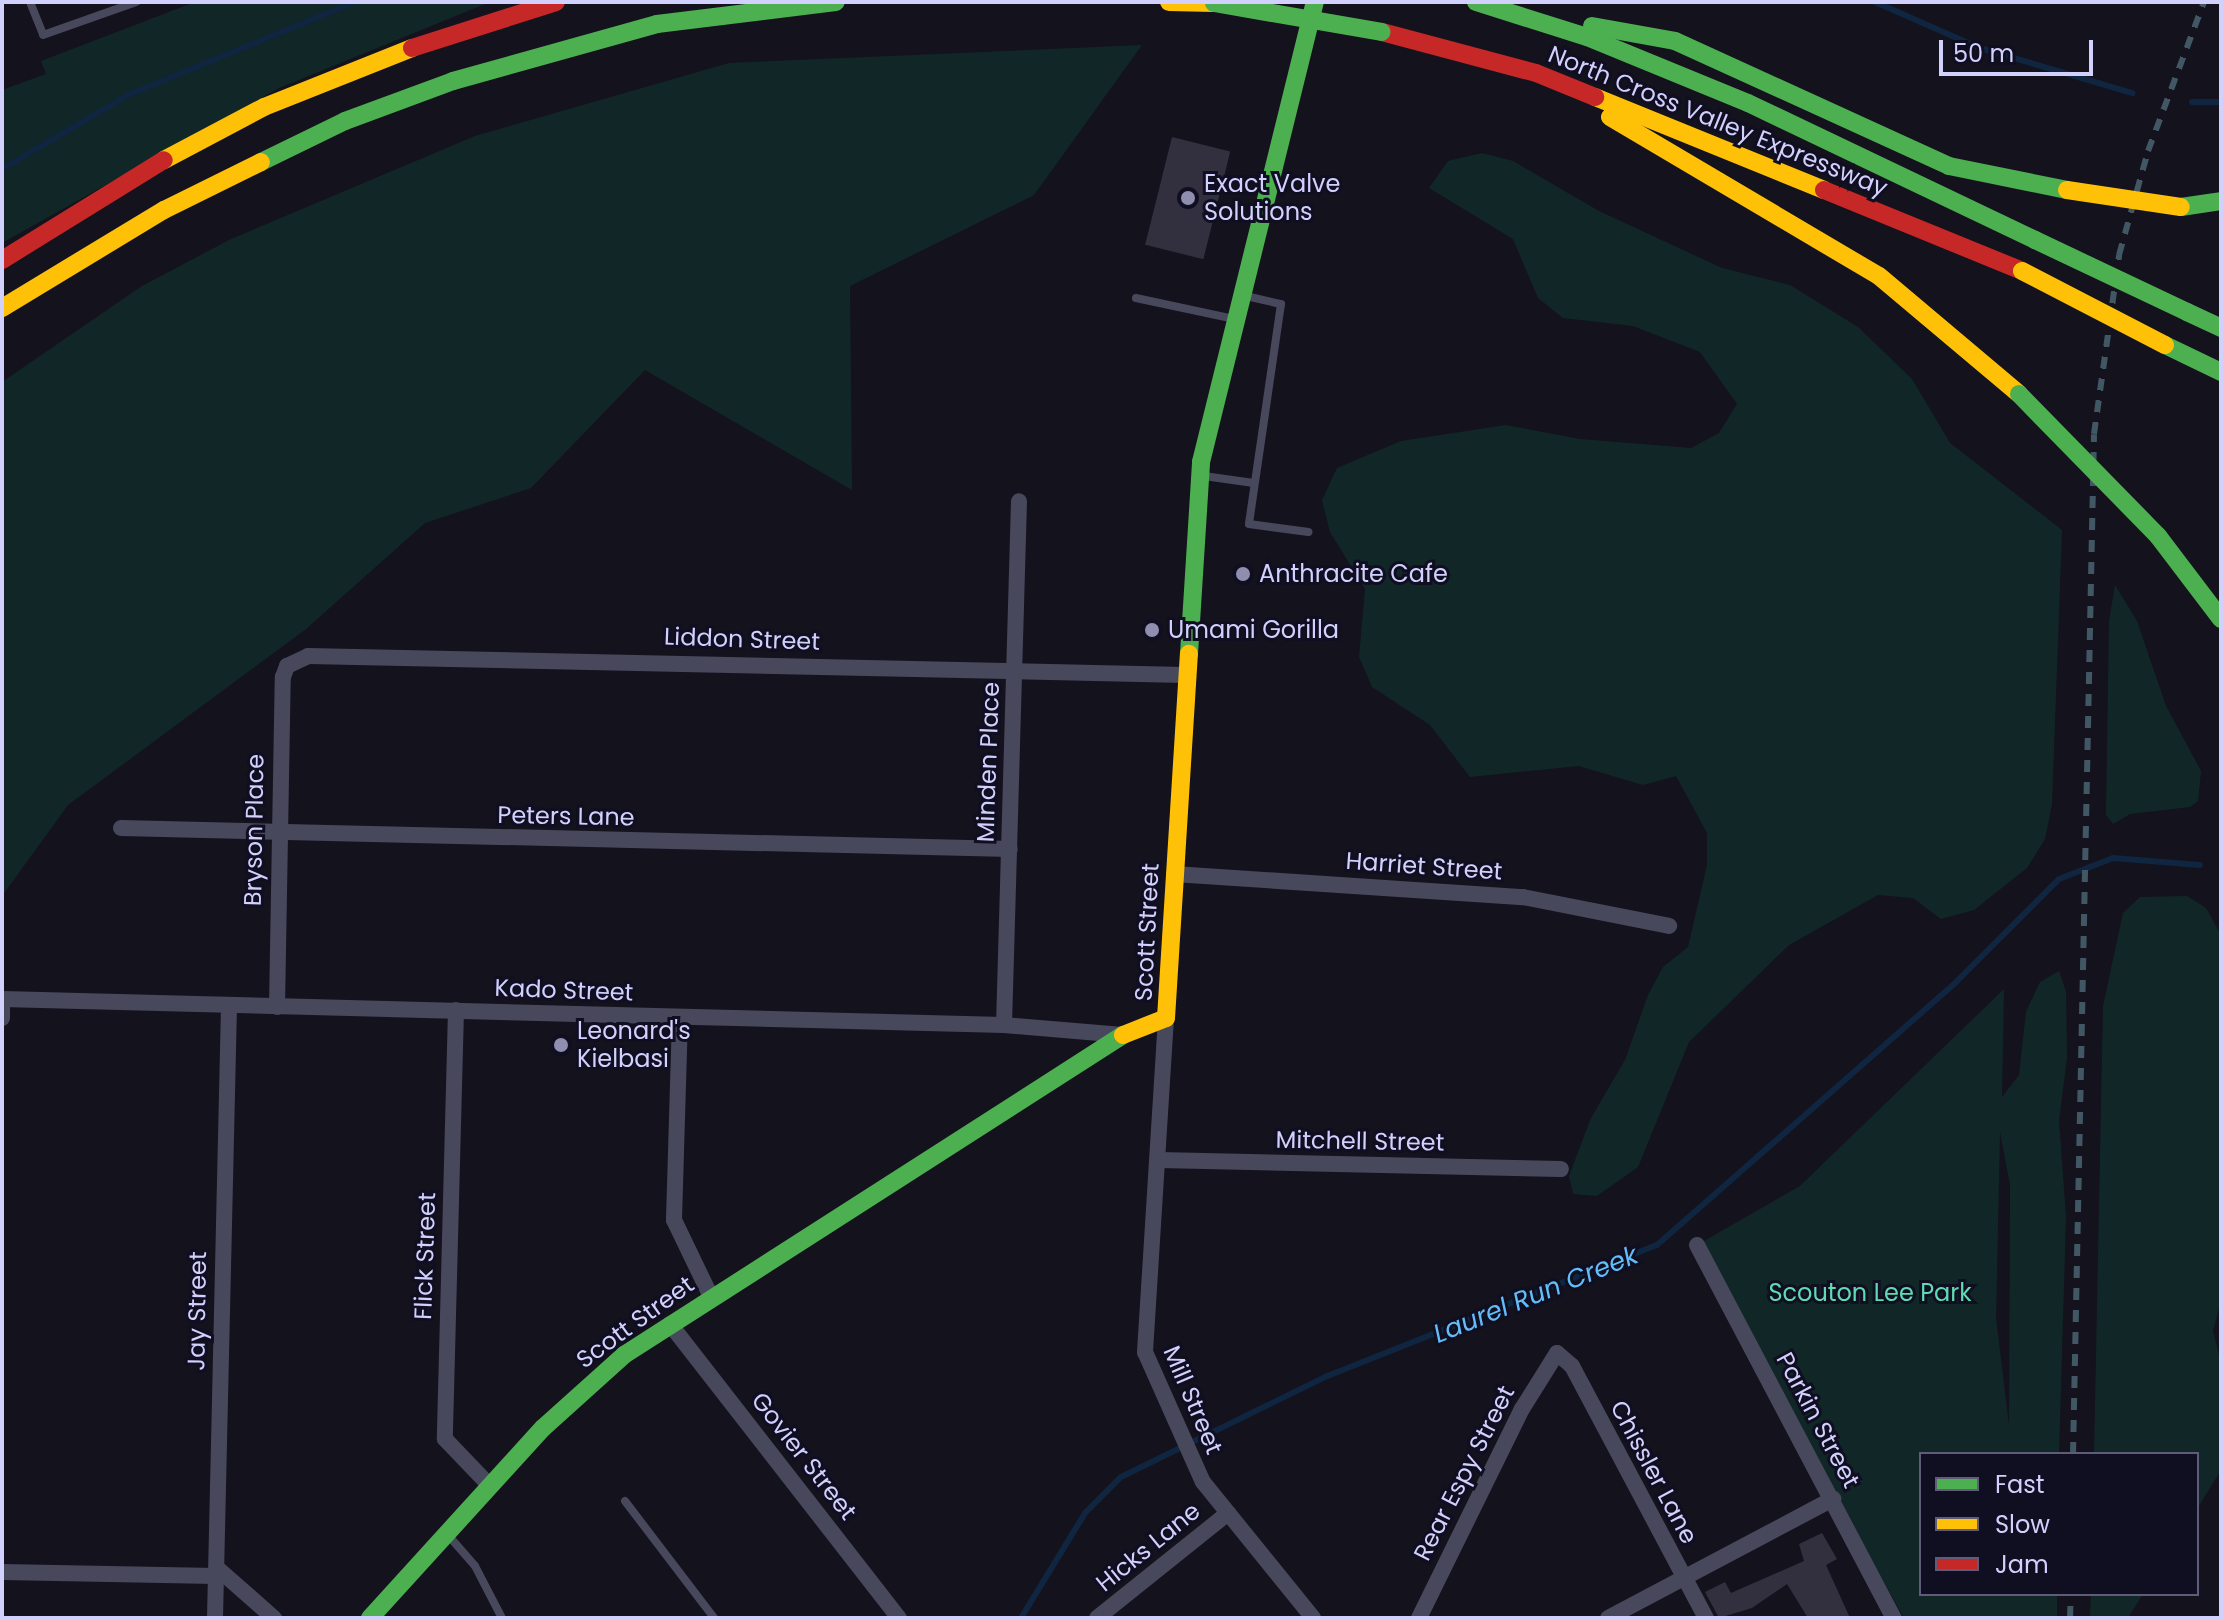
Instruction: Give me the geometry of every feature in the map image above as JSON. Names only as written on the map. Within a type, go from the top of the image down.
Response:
[{"type":"main road","points":[[2,260],[160,162],[264,107],[436,38],[556,2]]},
{"type":"main road","points":[[2,308],[232,174],[386,106],[657,24],[836,2]]},
{"type":"main road","name":"North Cross Valley Expressway","points":[[1169,2],[1214,3],[1382,32],[1536,73],[2022,271],[2221,372]]},
{"type":"main road","name":"Scott Street","points":[[370,1618],[569,1401],[670,1324],[1123,1035],[1166,1018],[1199,475],[1315,2]]},
{"type":"main road","name":"North Cross Valley Expressway","points":[[1476,2],[1748,103],[2221,328]]},
{"type":"main road","points":[[1507,11],[1675,41],[1949,166],[2067,190],[2181,207],[2221,201]]},
{"type":"main road","points":[[1536,73],[1879,276],[2019,394],[2158,536],[2221,619]]},
{"type":"street","name":"Minden Place","points":[[1004,1025],[1019,501]]},
{"type":"street","name":"Liddon Street","points":[[298,660],[455,656],[1185,675]]},
{"type":"street","name":"Bryson Place","points":[[277,1007],[283,677],[298,660]]},
{"type":"street","name":"Peters Lane","points":[[121,828],[1010,849]]},
{"type":"street","name":"Harriet Street","points":[[1174,874],[1523,897],[1669,926]]},
{"type":"street","name":"Kado Street","points":[[2,999],[1004,1025],[1123,1035]]},
{"type":"street","points":[[2,999],[2,1018]]},
{"type":"street","name":"Jay Street","points":[[215,1618],[229,1005]]},
{"type":"street","name":"Flick Street","points":[[456,1010],[445,1439],[490,1486]]},
{"type":"street","points":[[680,1017],[674,1220],[711,1297]]},
{"type":"street","name":"Mill Street","points":[[1166,1018],[1159,1160],[1142,1325],[1145,1352],[1192,1462],[1228,1513],[1313,1618]]},
{"type":"street","name":"Mitchell Street","points":[[1159,1160],[1561,1169]]},
{"type":"street","name":"Parkin Street","points":[[1697,1245],[1894,1618]]},
{"type":"street","name":"Govier Street","points":[[670,1324],[899,1618]]},
{"type":"street","name":"Chissler Lane","points":[[1557,1353],[1572,1366],[1706,1618]]},
{"type":"street","name":"Rear Espy Street","points":[[1419,1618],[1522,1409],[1557,1353]]},
{"type":"street","points":[[1608,1618],[1833,1499]]},
{"type":"street","name":"Hicks Lane","points":[[1097,1618],[1228,1513]]},
{"type":"street","points":[[2,1572],[217,1572],[274,1618]]},
{"type":"lane","points":[[30,2],[43,35],[136,2]]},
{"type":"lane","points":[[1241,295],[1281,304],[1249,524],[1308,532]]},
{"type":"lane","points":[[1136,298],[1235,320]]},
{"type":"lane","points":[[1199,475],[1254,483]]},
{"type":"lane","points":[[625,1501],[714,1618]]},
{"type":"lane","points":[[446,1533],[475,1566],[502,1618]]},
{"type":"green space","points":[[195,2],[490,2],[279,88],[2,243],[2,90],[46,74],[41,61]]},
{"type":"green space","points":[[1142,45],[1034,195],[850,286],[852,490],[645,370],[531,488],[425,523],[306,629],[68,805],[2,896],[2,382],[142,286],[231,239],[475,136],[729,63]]},
{"type":"green space","points":[[1482,153],[1513,161],[1599,211],[1722,268],[1790,285],[1858,327],[1912,379],[1950,443],[2062,530],[2052,804],[2045,839],[2027,868],[1974,910],[1941,919],[1913,898],[1878,895],[1789,945],[1689,1042],[1638,1167],[1597,1196],[1573,1194],[1569,1176],[1591,1118],[1625,1060],[1648,995],[1663,967],[1688,947],[1707,865],[1707,833],[1676,776],[1643,785],[1579,766],[1470,777],[1430,725],[1372,687],[1359,657],[1365,589],[1330,532],[1322,500],[1337,468],[1401,441],[1506,425],[1580,439],[1691,448],[1719,433],[1737,404],[1700,352],[1633,326],[1563,318],[1538,298],[1513,239],[1429,188],[1448,161]]},
{"type":"green space","points":[[2115,585],[2137,621],[2166,706],[2201,771],[2198,801],[2190,807],[2130,814],[2113,824],[2106,815],[2109,621]]},
{"type":"green space","points":[[2187,896],[2206,908],[2221,935],[2221,1301],[2213,1331],[2221,1363],[2221,1470],[2199,1506],[2199,1452],[2094,1452],[2103,1006],[2123,913],[2140,897]]},
{"type":"green space","name":"Scouton Lee Park","points":[[2059,971],[2066,992],[2067,1058],[2059,1121],[2066,1217],[2059,1452],[1919,1452],[1919,1596],[2057,1596],[2057,1618],[1904,1618],[1697,1245],[1800,1186],[2004,989],[2002,1097],[2019,1075],[2026,1012],[2040,982]],"holes":[[[2000,1132],[2010,1185],[2009,1425],[1996,1318]]]},
{"type":"green space","points":[[2091,1596],[2142,1596],[2128,1618],[2090,1618]]},
{"type":"building","name":"Exact Valve Solutions","points":[[1172,137],[1230,152],[1203,259],[1145,245]]},
{"type":"building","points":[[1822,1533],[1837,1559],[1826,1565],[1850,1618],[1808,1618],[1787,1584],[1752,1608],[1719,1618],[1705,1592],[1725,1582],[1731,1593],[1804,1561],[1799,1544]]},
{"type":"waterway","points":[[2,169],[128,95],[355,2]]},
{"type":"waterway","points":[[1875,2],[1980,48],[2132,93]]},
{"type":"waterway","points":[[2192,102],[2221,102]]},
{"type":"waterway","name":"Laurel Run Creek","points":[[1021,1618],[1085,1513],[1121,1477],[1325,1377],[1657,1245],[1957,981],[2059,879],[2113,858],[2200,865]]},
{"type":"railway","points":[[2073,1452],[2094,434],[2119,255],[2148,151],[2204,2]]},
{"type":"railway","points":[[2070,1618],[2071,1596]]},
{"type":"traffic: fast","points":[[261,162],[345,121],[453,81],[657,24],[836,2]]},
{"type":"traffic: fast","points":[[1189,654],[1201,462],[1315,2]]},
{"type":"traffic: fast","points":[[1476,2],[1587,37],[1748,103],[2035,240]]},
{"type":"traffic: fast","points":[[1214,3],[1382,32]]},
{"type":"traffic: fast","points":[[1592,26],[1675,41],[1949,166],[2067,190]]},
{"type":"traffic: fast","points":[[2181,207],[2221,201]]},
{"type":"traffic: fast","points":[[2035,240],[2187,312]]},
{"type":"traffic: fast","points":[[2187,312],[2221,328]]},
{"type":"traffic: fast","points":[[2165,345],[2221,372]]},
{"type":"traffic: fast","points":[[2019,394],[2158,536]]},
{"type":"traffic: fast","points":[[2158,536],[2221,619]]},
{"type":"traffic: fast","points":[[370,1618],[543,1428],[624,1355],[1123,1035]]},
{"type":"traffic: slow","points":[[1169,2],[1214,3]]},
{"type":"traffic: slow","points":[[164,160],[264,107],[412,48]]},
{"type":"traffic: slow","points":[[1595,97],[1824,190]]},
{"type":"traffic: slow","points":[[1610,117],[1879,276],[2019,394]]},
{"type":"traffic: slow","points":[[2,308],[164,210],[261,162]]},
{"type":"traffic: slow","points":[[2067,190],[2181,207]]},
{"type":"traffic: slow","points":[[2022,271],[2165,345]]},
{"type":"traffic: slow","points":[[1123,1035],[1166,1018],[1189,654]]},
{"type":"traffic: jam","points":[[412,48],[556,2]]},
{"type":"traffic: jam","points":[[1382,32],[1536,73],[1595,97]]},
{"type":"traffic: jam","points":[[2,260],[164,160]]},
{"type":"traffic: jam","points":[[1824,190],[2022,271]]},
{"type":"place","name":"Exact Valve Solutions","points":[[1188,198]]},
{"type":"place","name":"Anthracite Cafe","points":[[1243,574]]},
{"type":"place","name":"Umami Gorilla","points":[[1152,630]]},
{"type":"place","name":"Leonard's Kielbasi","points":[[561,1045]]}]
